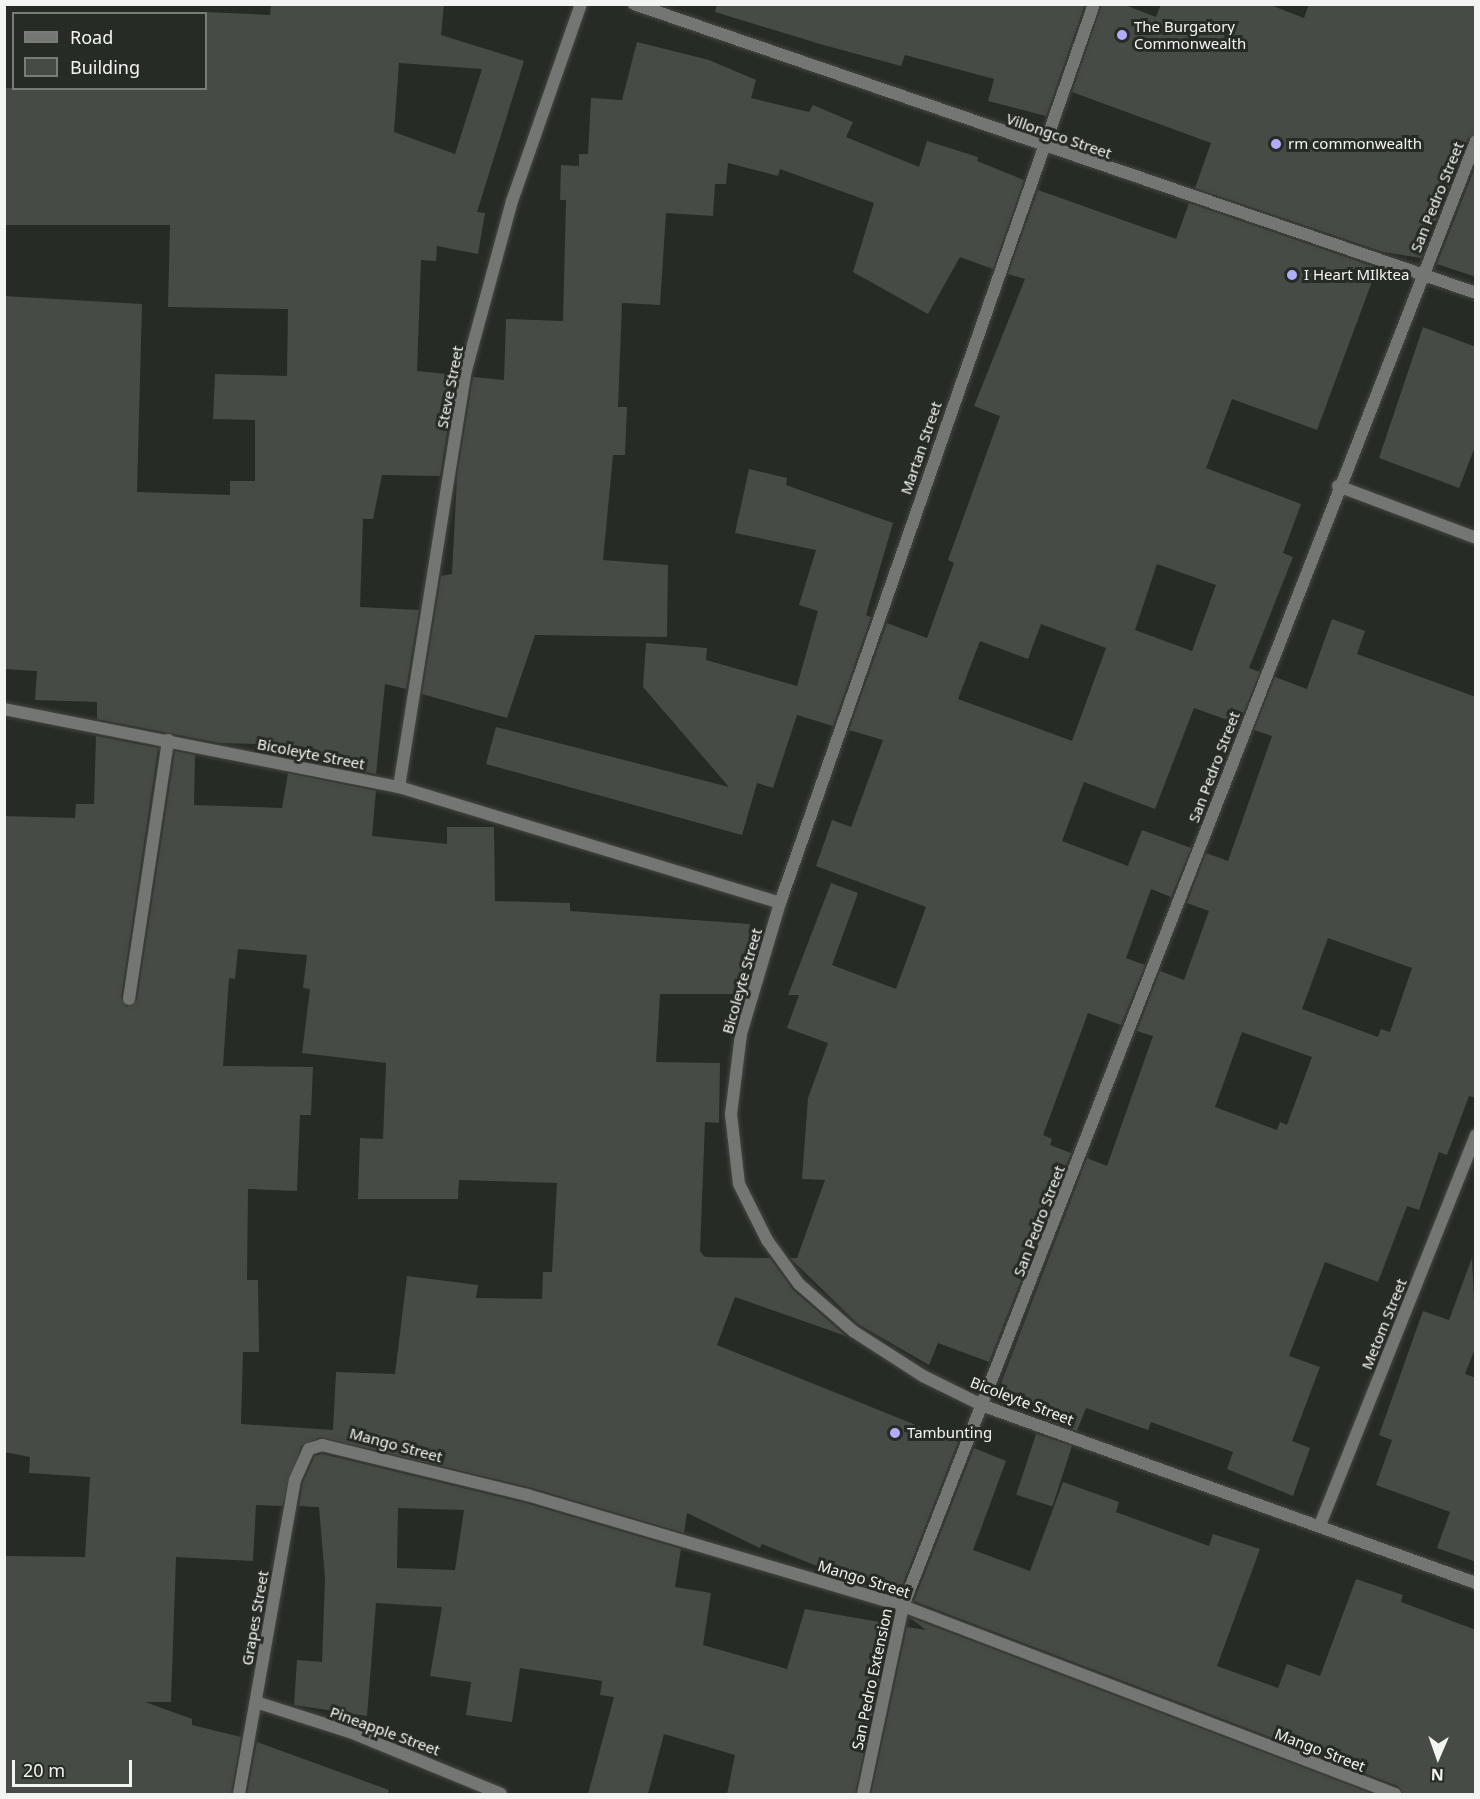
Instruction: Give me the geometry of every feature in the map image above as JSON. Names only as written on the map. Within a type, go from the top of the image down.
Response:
[{"type":"street","name":"Steve Street","points":[[399,787],[465,374],[512,201],[582,4]]},
{"type":"street","name":"Villongco Street","points":[[633,4],[1042,147],[1476,293]]},
{"type":"street","name":"Martan Street","points":[[780,903],[1042,147],[1094,4]]},
{"type":"street","name":"San Pedro Street","points":[[984,1406],[1338,486],[1476,141]]},
{"type":"street","points":[[1338,486],[1476,538]]},
{"type":"street","name":"Bicoleyte Street","points":[[4,709],[399,787],[780,903],[741,1034],[731,1114],[739,1184],[767,1240],[799,1284],[853,1331],[984,1406],[1320,1525],[1476,1584]]},
{"type":"street","points":[[129,999],[168,740]]},
{"type":"street","name":"Metom Street","points":[[1320,1525],[1476,1135]]},
{"type":"street","name":"San Pedro Extension","points":[[863,1794],[903,1606],[984,1406]]},
{"type":"street","name":"Mango Street","points":[[309,1449],[339,1446],[527,1495],[903,1606],[1395,1794]]},
{"type":"street","name":"Grapes Street","points":[[239,1794],[295,1480],[309,1449]]},
{"type":"street","name":"Pineapple Street","points":[[256,1702],[350,1732],[501,1794]]},
{"type":"building","points":[[271,4],[444,4],[441,35],[524,61],[477,212],[485,213],[478,254],[437,246],[436,261],[421,260],[417,371],[456,375],[440,476],[382,475],[373,519],[363,519],[360,607],[419,610],[406,689],[385,684],[376,774],[290,757],[292,745],[220,743],[97,719],[97,702],[35,700],[37,671],[4,669],[4,296],[142,304],[137,492],[230,495],[230,481],[255,481],[255,420],[213,419],[215,374],[287,376],[288,309],[168,307],[170,225],[4,225],[4,88],[12,88],[12,90],[207,90],[207,12],[270,15]],"holes":[[[399,63],[482,69],[455,154],[394,132]]]},
{"type":"building","points":[[717,4],[1085,4],[1046,116],[988,101],[994,79],[905,55],[901,66],[715,12]]},
{"type":"building","points":[[1102,4],[1122,4],[1156,17],[1161,4],[1268,4],[1304,18],[1309,4],[1476,4],[1476,133],[1468,138],[1421,258],[1383,252],[1195,188],[1211,143],[1072,92]]},
{"type":"building","points":[[637,42],[709,60],[756,80],[751,98],[809,112],[813,105],[853,122],[846,137],[919,167],[927,141],[978,157],[977,161],[1024,180],[993,269],[960,257],[928,314],[853,272],[874,203],[780,169],[778,176],[728,163],[726,184],[715,184],[713,216],[666,213],[660,305],[622,303],[618,407],[627,407],[625,455],[613,455],[603,560],[668,565],[667,637],[535,635],[507,718],[422,694],[441,576],[452,574],[457,476],[473,377],[504,380],[506,319],[563,321],[566,200],[560,200],[561,165],[579,166],[579,154],[588,154],[591,98],[622,100]]},
{"type":"building","points":[[1476,165],[1476,277],[1437,264]]},
{"type":"building","points":[[1038,190],[1176,239],[1189,203],[1377,268],[1317,430],[1232,399],[1206,468],[1301,504],[1283,553],[1293,557],[1249,668],[1260,672],[1239,724],[1194,708],[1155,809],[1084,782],[1062,841],[1128,866],[1142,830],[1191,848],[1171,897],[1151,889],[1126,958],[1145,965],[1121,1025],[1088,1013],[1043,1135],[1052,1139],[1050,1145],[1071,1153],[989,1362],[938,1343],[929,1365],[858,1324],[790,1258],[797,1258],[825,1180],[802,1179],[808,1098],[828,1043],[787,1028],[799,995],[788,995],[831,883],[858,893],[832,965],[896,989],[926,907],[816,866],[832,820],[851,827],[883,740],[849,730],[887,623],[927,638],[954,563],[948,560],[1000,416],[974,406],[1025,279],[1008,274]],"holes":[[[1157,564],[1216,585],[1192,651],[1135,630]],[[1041,624],[1106,648],[1072,741],[958,699],[980,641],[1028,659]]]},
{"type":"building","points":[[1423,327],[1476,347],[1476,444],[1459,488],[1379,458]]},
{"type":"building","points":[[749,469],[787,478],[786,485],[893,523],[866,615],[871,617],[833,726],[797,715],[773,788],[757,783],[742,835],[486,764],[496,727],[729,787],[643,687],[646,643],[707,648],[706,660],[797,686],[818,611],[799,605],[816,550],[735,533]]},
{"type":"building","points":[[1332,619],[1365,631],[1357,654],[1476,697],[1476,1098],[1469,1096],[1447,1155],[1439,1152],[1419,1210],[1407,1206],[1378,1282],[1325,1262],[1289,1356],[1320,1367],[1292,1441],[1310,1448],[1293,1496],[1227,1469],[1233,1452],[1151,1422],[1148,1430],[1086,1408],[1077,1431],[1042,1418],[1046,1408],[998,1391],[1087,1158],[1107,1166],[1153,1036],[1137,1031],[1160,971],[1184,980],[1209,911],[1187,903],[1206,853],[1228,861],[1272,736],[1254,730],[1275,677],[1307,689]],"holes":[[[1328,938],[1412,968],[1390,1032],[1381,1029],[1378,1037],[1302,1009]],[[1242,1032],[1312,1057],[1287,1125],[1280,1122],[1277,1130],[1215,1107]]]},
{"type":"building","points":[[96,736],[158,748],[121,998],[127,1007],[137,1000],[175,751],[195,755],[194,805],[282,808],[288,773],[376,791],[372,836],[447,844],[447,827],[494,827],[495,901],[570,903],[570,911],[750,924],[744,994],[660,994],[656,1062],[720,1063],[719,1123],[705,1122],[700,1251],[705,1257],[770,1258],[793,1290],[846,1336],[735,1297],[717,1345],[958,1442],[898,1596],[816,1572],[817,1566],[762,1544],[760,1548],[687,1513],[684,1533],[529,1487],[320,1437],[301,1446],[282,1506],[256,1505],[253,1561],[176,1557],[171,1702],[145,1702],[192,1719],[192,1725],[241,1737],[231,1794],[4,1794],[4,1556],[85,1557],[90,1477],[29,1473],[30,1457],[4,1452],[4,816],[75,818],[76,804],[94,804]],"holes":[[[238,949],[307,955],[303,988],[310,989],[302,1053],[386,1063],[383,1139],[360,1138],[358,1199],[458,1199],[459,1180],[557,1183],[552,1272],[543,1272],[542,1299],[476,1298],[478,1285],[407,1276],[395,1374],[336,1372],[333,1430],[241,1424],[243,1352],[259,1352],[258,1280],[247,1280],[248,1189],[297,1191],[300,1115],[311,1115],[313,1067],[223,1066],[229,978],[235,979]]]},
{"type":"building","points":[[1472,1258],[1476,1346],[1465,1374],[1476,1378],[1476,1562],[1437,1548],[1450,1512],[1376,1485],[1392,1440],[1379,1435],[1423,1311],[1449,1320]]},
{"type":"building","points":[[1036,1434],[1072,1446],[1052,1507],[1016,1495]]},
{"type":"building","points":[[974,1448],[1006,1461],[973,1550],[1030,1571],[1063,1482],[1119,1502],[1116,1512],[1209,1546],[1213,1534],[1260,1549],[1217,1666],[1278,1688],[1287,1664],[1320,1676],[1356,1579],[1403,1595],[1401,1602],[1476,1630],[1476,1794],[1403,1794],[1398,1786],[914,1601]]},
{"type":"building","points":[[322,1454],[525,1503],[681,1549],[675,1587],[711,1593],[703,1645],[787,1669],[805,1609],[891,1624],[855,1794],[727,1794],[735,1755],[664,1734],[648,1794],[588,1794],[614,1697],[600,1695],[602,1681],[520,1668],[512,1722],[466,1715],[471,1682],[430,1676],[442,1607],[376,1603],[367,1716],[294,1705],[297,1660],[322,1662],[325,1578],[319,1507],[299,1506],[303,1482],[315,1456]],"holes":[[[398,1508],[464,1510],[455,1570],[397,1568]]]},
{"type":"building","points":[[909,1617],[1373,1794],[871,1794],[907,1627],[926,1630]]},
{"type":"building","points":[[257,1742],[389,1790],[388,1794],[247,1794]]},
{"type":"place","name":"The Burgatory Commonwealth","points":[[1122,35]]},
{"type":"place","name":"rm commonwealth","points":[[1276,144]]},
{"type":"place","name":"I Heart MIlktea","points":[[1292,275]]},
{"type":"place","name":"Tambunting","points":[[895,1433]]}]
